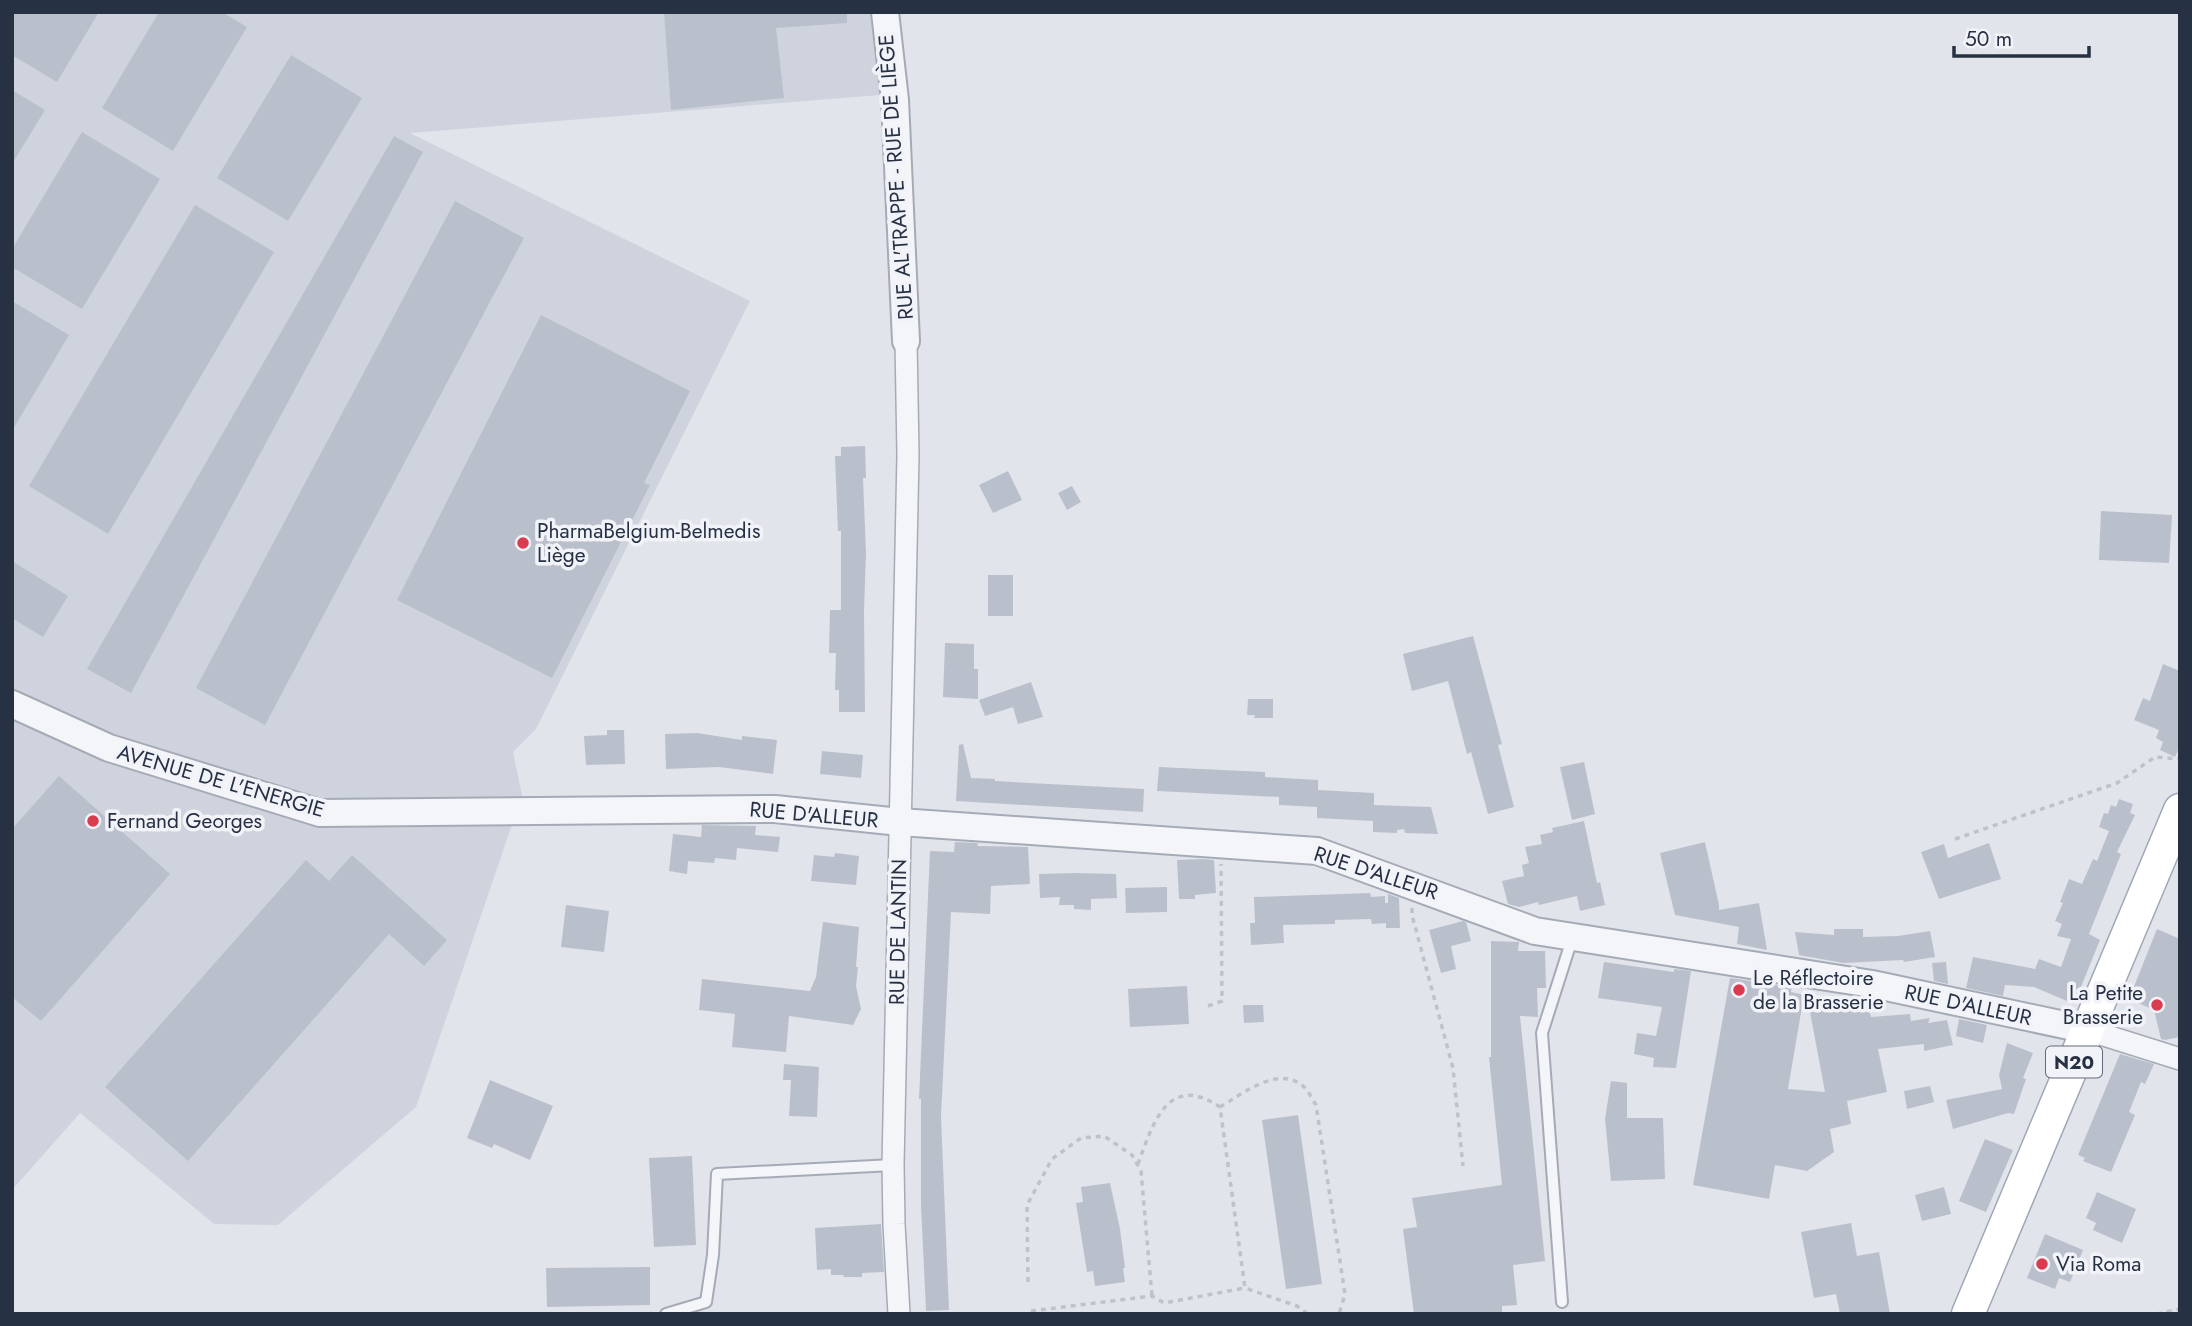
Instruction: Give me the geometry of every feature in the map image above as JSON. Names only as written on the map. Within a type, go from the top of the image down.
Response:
[{"type":"main road","name":"N20","points":[[1968,1314],[2180,810]]},
{"type":"street","name":"RUE AL'TRAPPE - RUE DE LIÈGE","points":[[885,12],[895,100],[906,341]]},
{"type":"street","name":"RUE DE LANTIN","points":[[899,1314],[893,1165],[908,456],[906,341]]},
{"type":"street","name":"AVENUE DE L'ENERGIE","points":[[12,704],[109,748],[320,813],[608,809]]},
{"type":"street","name":"RUE D'ALLEUR","points":[[608,809],[775,809],[900,822],[1317,851],[1535,931],[1872,984],[2088,1030]]},
{"type":"street","points":[[2088,1030],[2180,1059]]},
{"type":"lane","points":[[1562,1302],[1542,1033],[1573,936]]},
{"type":"lane","points":[[666,1314],[706,1302],[713,1255],[717,1174],[893,1165]]},
{"type":"path","points":[[1955,838],[2117,783],[2155,757],[2180,760]]},
{"type":"path","points":[[1208,1006],[1222,1001],[1220,844]]},
{"type":"path","points":[[1415,885],[1412,915],[1453,1068],[1463,1166]]},
{"type":"path","points":[[1220,1107],[1269,1080],[1288,1079],[1303,1086],[1316,1105],[1345,1294],[1339,1314]]},
{"type":"path","points":[[1138,1164],[1156,1118],[1171,1099],[1183,1094],[1203,1096],[1220,1107],[1245,1288]]},
{"type":"path","points":[[1028,1282],[1027,1205],[1052,1159],[1081,1138],[1104,1136],[1132,1154],[1138,1164],[1153,1296]]},
{"type":"path","points":[[1031,1311],[1153,1296],[1164,1303],[1245,1288],[1297,1306],[1308,1314]]},
{"type":"path","points":[[2157,1314],[2180,1309]]},
{"type":"shaded area","points":[[12,12],[872,12],[879,95],[410,133],[750,301],[536,729],[513,752],[522,795],[416,1107],[278,1225],[214,1224],[80,1113],[12,1190]]},
{"type":"building","points":[[12,12],[99,12],[57,82],[12,55]]},
{"type":"building","points":[[159,12],[222,12],[247,27],[173,151],[102,108]]},
{"type":"building","points":[[664,12],[847,12],[847,23],[776,28],[784,98],[671,110]]},
{"type":"building","points":[[291,55],[362,98],[288,221],[217,178]]},
{"type":"building","points":[[12,90],[45,110],[12,164]]},
{"type":"building","points":[[82,132],[160,179],[82,309],[12,267],[12,249]]},
{"type":"building","points":[[394,136],[423,152],[131,693],[87,669]]},
{"type":"building","points":[[455,201],[524,238],[265,725],[196,688]]},
{"type":"building","points":[[195,205],[274,252],[108,534],[29,486]]},
{"type":"building","points":[[12,301],[69,335],[12,431]]},
{"type":"building","name":"PharmaBelgium-Belmedis Liège","points":[[541,315],[690,391],[644,483],[650,485],[552,678],[397,600]]},
{"type":"building","points":[[865,446],[865,712],[839,712],[839,690],[835,690],[836,653],[829,653],[830,610],[841,610],[841,531],[838,531],[835,456],[841,456],[841,447]]},
{"type":"building","points":[[1008,471],[1022,500],[993,513],[979,485]]},
{"type":"building","points":[[1072,486],[1081,502],[1067,510],[1058,493]]},
{"type":"building","points":[[2101,511],[2172,515],[2169,563],[2099,560]]},
{"type":"building","points":[[12,561],[68,596],[43,637],[12,618]]},
{"type":"building","points":[[988,575],[1013,575],[1013,616],[988,616]]},
{"type":"building","points":[[1473,636],[1502,744],[1498,745],[1514,807],[1488,814],[1471,752],[1467,754],[1448,681],[1412,691],[1403,654]]},
{"type":"building","points":[[945,643],[974,644],[974,669],[978,669],[978,699],[943,697]]},
{"type":"building","points":[[2163,664],[2180,671],[2180,746],[2175,757],[2160,750],[2163,742],[2156,738],[2159,730],[2134,720],[2143,698],[2150,701]]},
{"type":"building","points":[[1031,682],[1043,717],[1018,724],[1013,707],[985,716],[979,700]]},
{"type":"building","points":[[1248,699],[1273,699],[1273,718],[1254,718],[1255,715],[1247,715]]},
{"type":"building","points":[[607,730],[624,730],[625,764],[586,765],[584,736],[607,735]]},
{"type":"building","points":[[697,733],[742,740],[742,736],[777,740],[773,774],[719,767],[666,769],[665,734]]},
{"type":"building","points":[[963,744],[971,778],[1144,789],[1143,812],[956,801],[959,745]]},
{"type":"building","points":[[822,751],[863,755],[861,778],[820,774]]},
{"type":"building","points":[[1584,762],[1595,814],[1572,820],[1560,767]]},
{"type":"building","points":[[1159,767],[1265,772],[1265,777],[1318,780],[1318,790],[1374,793],[1374,805],[1431,807],[1438,834],[1405,833],[1404,829],[1397,830],[1397,833],[1373,832],[1373,821],[1317,818],[1317,807],[1279,805],[1279,797],[1157,791]]},
{"type":"building","points":[[59,776],[170,874],[41,1021],[12,997],[12,829]]},
{"type":"building","points":[[2119,799],[2133,804],[2130,813],[2135,815],[2117,852],[2121,854],[2089,934],[2100,940],[2074,1004],[2034,987],[2005,985],[2003,996],[1966,988],[1973,957],[2035,969],[2039,959],[2061,967],[2071,939],[2057,936],[2062,924],[2055,921],[2063,903],[2060,902],[2069,879],[2082,884],[2093,859],[2097,861],[2109,831],[2099,827],[2104,813],[2108,814],[2111,805],[2116,807]]},
{"type":"building","points":[[1584,821],[1597,883],[1600,882],[1605,905],[1580,911],[1577,896],[1539,905],[1538,902],[1519,907],[1508,904],[1502,881],[1524,876],[1522,865],[1529,863],[1525,847],[1542,844],[1540,835],[1553,832],[1552,828]]},
{"type":"building","points":[[702,825],[756,826],[755,835],[780,837],[778,852],[737,848],[736,860],[715,858],[714,863],[688,861],[687,874],[669,871],[673,834],[701,837]]},
{"type":"building","points":[[955,842],[978,843],[977,846],[1028,847],[1030,884],[991,886],[990,914],[951,912],[941,1117],[949,1310],[926,1311],[919,1099],[930,851],[954,852]]},
{"type":"building","points":[[1705,842],[1719,910],[1759,903],[1767,950],[1737,944],[1739,927],[1675,915],[1660,853]]},
{"type":"building","points":[[1989,843],[2001,879],[1939,899],[1921,852],[1944,844],[1948,858]]},
{"type":"building","points":[[835,853],[859,856],[856,885],[811,881],[814,855],[834,857]]},
{"type":"building","points":[[352,855],[447,940],[424,966],[389,934],[188,1161],[105,1087],[306,860],[329,881]]},
{"type":"building","points":[[1177,860],[1214,860],[1216,893],[1195,895],[1195,899],[1179,899]]},
{"type":"building","points":[[1039,874],[1116,874],[1117,898],[1091,899],[1091,910],[1074,909],[1074,905],[1059,905],[1060,897],[1040,898]]},
{"type":"building","points":[[1167,887],[1167,912],[1126,913],[1125,888]]},
{"type":"building","points":[[1370,893],[1371,897],[1385,896],[1385,903],[1388,903],[1388,894],[1399,898],[1400,928],[1386,928],[1386,923],[1372,924],[1371,919],[1335,920],[1335,924],[1283,925],[1284,943],[1251,945],[1250,923],[1255,923],[1254,897]]},
{"type":"building","points":[[566,905],[609,911],[604,952],[561,947]]},
{"type":"building","points":[[823,922],[859,927],[856,986],[861,1009],[853,1025],[789,1016],[786,1052],[732,1047],[735,1014],[699,1010],[702,979],[810,991],[816,977]]},
{"type":"building","points":[[1466,922],[1471,941],[1451,946],[1456,969],[1441,973],[1429,930]]},
{"type":"building","points":[[1834,929],[1863,929],[1863,937],[1898,936],[1930,931],[1935,957],[1904,962],[1843,963],[1799,955],[1795,932],[1834,935]]},
{"type":"building","points":[[2157,929],[2180,939],[2180,1037],[2165,1040],[2161,1039],[2154,1010],[2129,999]]},
{"type":"building","points":[[1491,941],[1519,942],[1518,951],[1545,951],[1546,988],[1537,988],[1538,1017],[1520,1016],[1545,1261],[1513,1265],[1517,1305],[1502,1306],[1502,1314],[1414,1314],[1403,1229],[1417,1227],[1412,1198],[1502,1185],[1489,1057]]},
{"type":"building","points":[[1604,962],[1674,972],[1674,969],[1691,971],[1676,1068],[1653,1067],[1654,1058],[1634,1054],[1637,1033],[1656,1036],[1662,1007],[1598,998]]},
{"type":"building","points":[[1946,962],[1948,984],[1934,981],[1932,963]]},
{"type":"building","points":[[1730,978],[1792,987],[1791,992],[1804,995],[1788,1089],[1825,1092],[1807,996],[1869,1009],[1871,1017],[1910,1014],[1911,1021],[1930,1018],[1928,1023],[1947,1020],[1953,1045],[1924,1051],[1924,1044],[1878,1049],[1887,1092],[1847,1101],[1851,1124],[1830,1129],[1834,1152],[1807,1171],[1775,1165],[1769,1199],[1693,1185]]},
{"type":"building","points":[[1187,986],[1189,1024],[1130,1027],[1128,989]]},
{"type":"building","points":[[1243,1005],[1263,1005],[1264,1022],[1244,1023]]},
{"type":"building","points":[[1959,1019],[1987,1025],[1983,1043],[1956,1036]]},
{"type":"building","points":[[2007,1043],[2033,1053],[2023,1078],[2026,1079],[2014,1114],[2008,1113],[1953,1129],[1946,1100],[2002,1089],[1999,1075]]},
{"type":"building","points":[[2120,1054],[2154,1064],[2145,1084],[2141,1082],[2129,1112],[2135,1115],[2111,1172],[2083,1161],[2085,1158],[2078,1155]]},
{"type":"building","points":[[784,1064],[819,1067],[817,1117],[789,1116],[791,1080],[783,1080]]},
{"type":"building","points":[[490,1080],[553,1106],[530,1160],[494,1144],[492,1148],[467,1138]]},
{"type":"building","points":[[1611,1081],[1627,1083],[1627,1118],[1663,1118],[1665,1179],[1611,1181],[1605,1119]]},
{"type":"building","points":[[1930,1086],[1934,1102],[1907,1109],[1904,1091]]},
{"type":"building","points":[[1298,1115],[1322,1284],[1286,1289],[1262,1120]]},
{"type":"building","points":[[1985,1139],[2013,1150],[1986,1212],[1959,1201]]},
{"type":"building","points":[[692,1156],[696,1245],[654,1247],[649,1158]]},
{"type":"building","points":[[1110,1183],[1120,1229],[1125,1282],[1095,1286],[1093,1271],[1087,1272],[1076,1203],[1083,1202],[1081,1187]]},
{"type":"building","points":[[1944,1187],[1951,1214],[1922,1221],[1915,1195]]},
{"type":"building","points":[[2097,1192],[2136,1209],[2122,1243],[2093,1230],[2096,1223],[2086,1218]]},
{"type":"building","points":[[1851,1223],[1857,1256],[1879,1252],[1890,1314],[1840,1314],[1836,1294],[1814,1298],[1801,1232]]},
{"type":"building","points":[[881,1224],[884,1272],[862,1273],[862,1277],[844,1277],[831,1275],[831,1269],[817,1270],[815,1228]]},
{"type":"building","points":[[2045,1234],[2083,1250],[2070,1282],[2059,1278],[2055,1289],[2027,1278]]},
{"type":"building","points":[[650,1267],[650,1305],[547,1307],[546,1268]]},
{"type":"place","name":"PharmaBelgium-Belmedis Liège","points":[[523,543]]},
{"type":"place","name":"Fernand Georges","points":[[93,821]]},
{"type":"place","name":"Le Réflectoire de la Brasserie","points":[[1739,990]]},
{"type":"place","name":"La Petite Brasserie","points":[[2157,1005]]},
{"type":"place","name":"Via Roma","points":[[2042,1264]]}]
